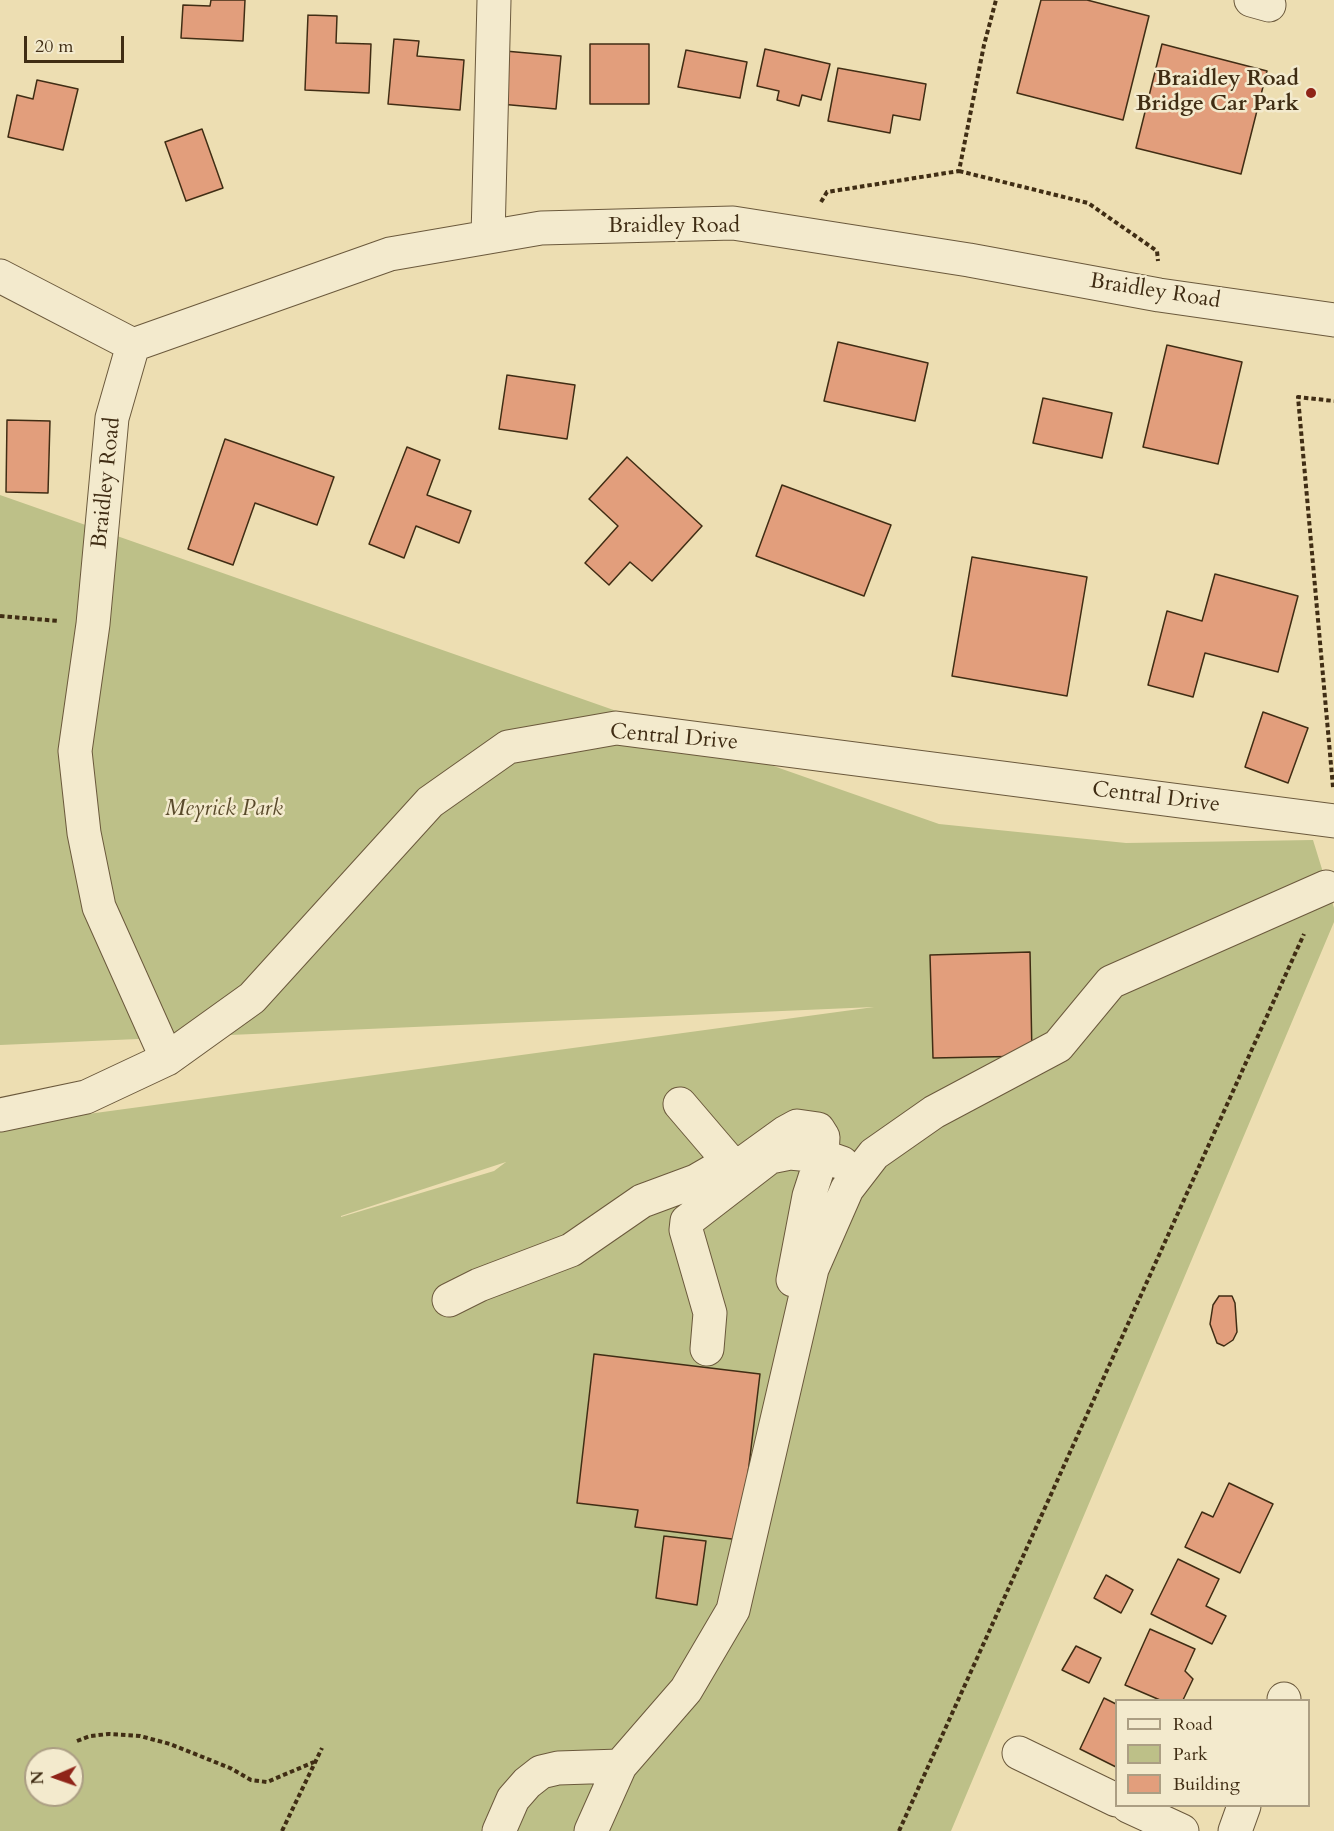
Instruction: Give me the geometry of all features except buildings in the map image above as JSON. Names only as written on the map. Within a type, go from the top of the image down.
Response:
[{"type":"street","points":[[488,237],[494,0]]},
{"type":"street","name":"Braidley Road","points":[[167,1059],[99,907],[84,833],[75,751],[93,624],[112,418],[133,345],[390,254],[541,228],[733,223],[969,260],[1159,295],[1334,320]]},
{"type":"street","points":[[0,276],[133,345]]},
{"type":"street","name":"Central Drive","points":[[0,1115],[86,1097],[167,1059],[252,998],[430,802],[508,747],[616,728],[1334,821]]},
{"type":"street","points":[[591,1831],[620,1766],[686,1690],[733,1610],[812,1269],[847,1189],[862,1169],[874,1154],[934,1112],[1058,1047],[1111,982],[1326,887]]},
{"type":"street","points":[[449,1300],[479,1285],[571,1250],[642,1201],[696,1181],[727,1159],[680,1104]]},
{"type":"street","points":[[696,1181],[711,1186],[797,1126],[818,1129],[823,1137],[822,1156],[809,1196],[787,1313]]},
{"type":"street","points":[[707,1349],[710,1312],[686,1230],[687,1221],[770,1157],[790,1153],[822,1156],[862,1169]]},
{"type":"street","points":[[1019,1753],[1115,1800]]},
{"type":"street","points":[[499,1831],[513,1799],[527,1782],[541,1772],[558,1767],[620,1766]]},
{"type":"street","points":[[1130,1807],[1182,1831]]},
{"type":"street","points":[[1235,1831],[1244,1807]]},
{"type":"path","points":[[959,171],[984,45],[996,0]]},
{"type":"path","points":[[801,234],[827,192],[959,171],[1088,203],[1157,251],[1159,295]]},
{"type":"path","points":[[1334,401],[1298,397],[1334,794]]},
{"type":"path","points":[[0,616],[93,624]]},
{"type":"path","points":[[899,1831],[1326,887]]},
{"type":"path","points":[[77,1742],[90,1736],[109,1734],[140,1736],[170,1744],[230,1768],[251,1780],[267,1782],[314,1762]]},
{"type":"path","points":[[282,1831],[322,1748]]},
{"type":"green space","name":"Meyrick Park","points":[[0,495],[939,824],[1126,843],[1313,840],[1334,908],[1334,922],[951,1831],[0,1831],[0,1130],[44,1120],[874,1007],[0,1045]],"holes":[[[506,1162],[494,1171],[341,1217]]]},
{"type":"place","name":"Braidley Road Bridge Car Park","points":[[1311,93]]}]
